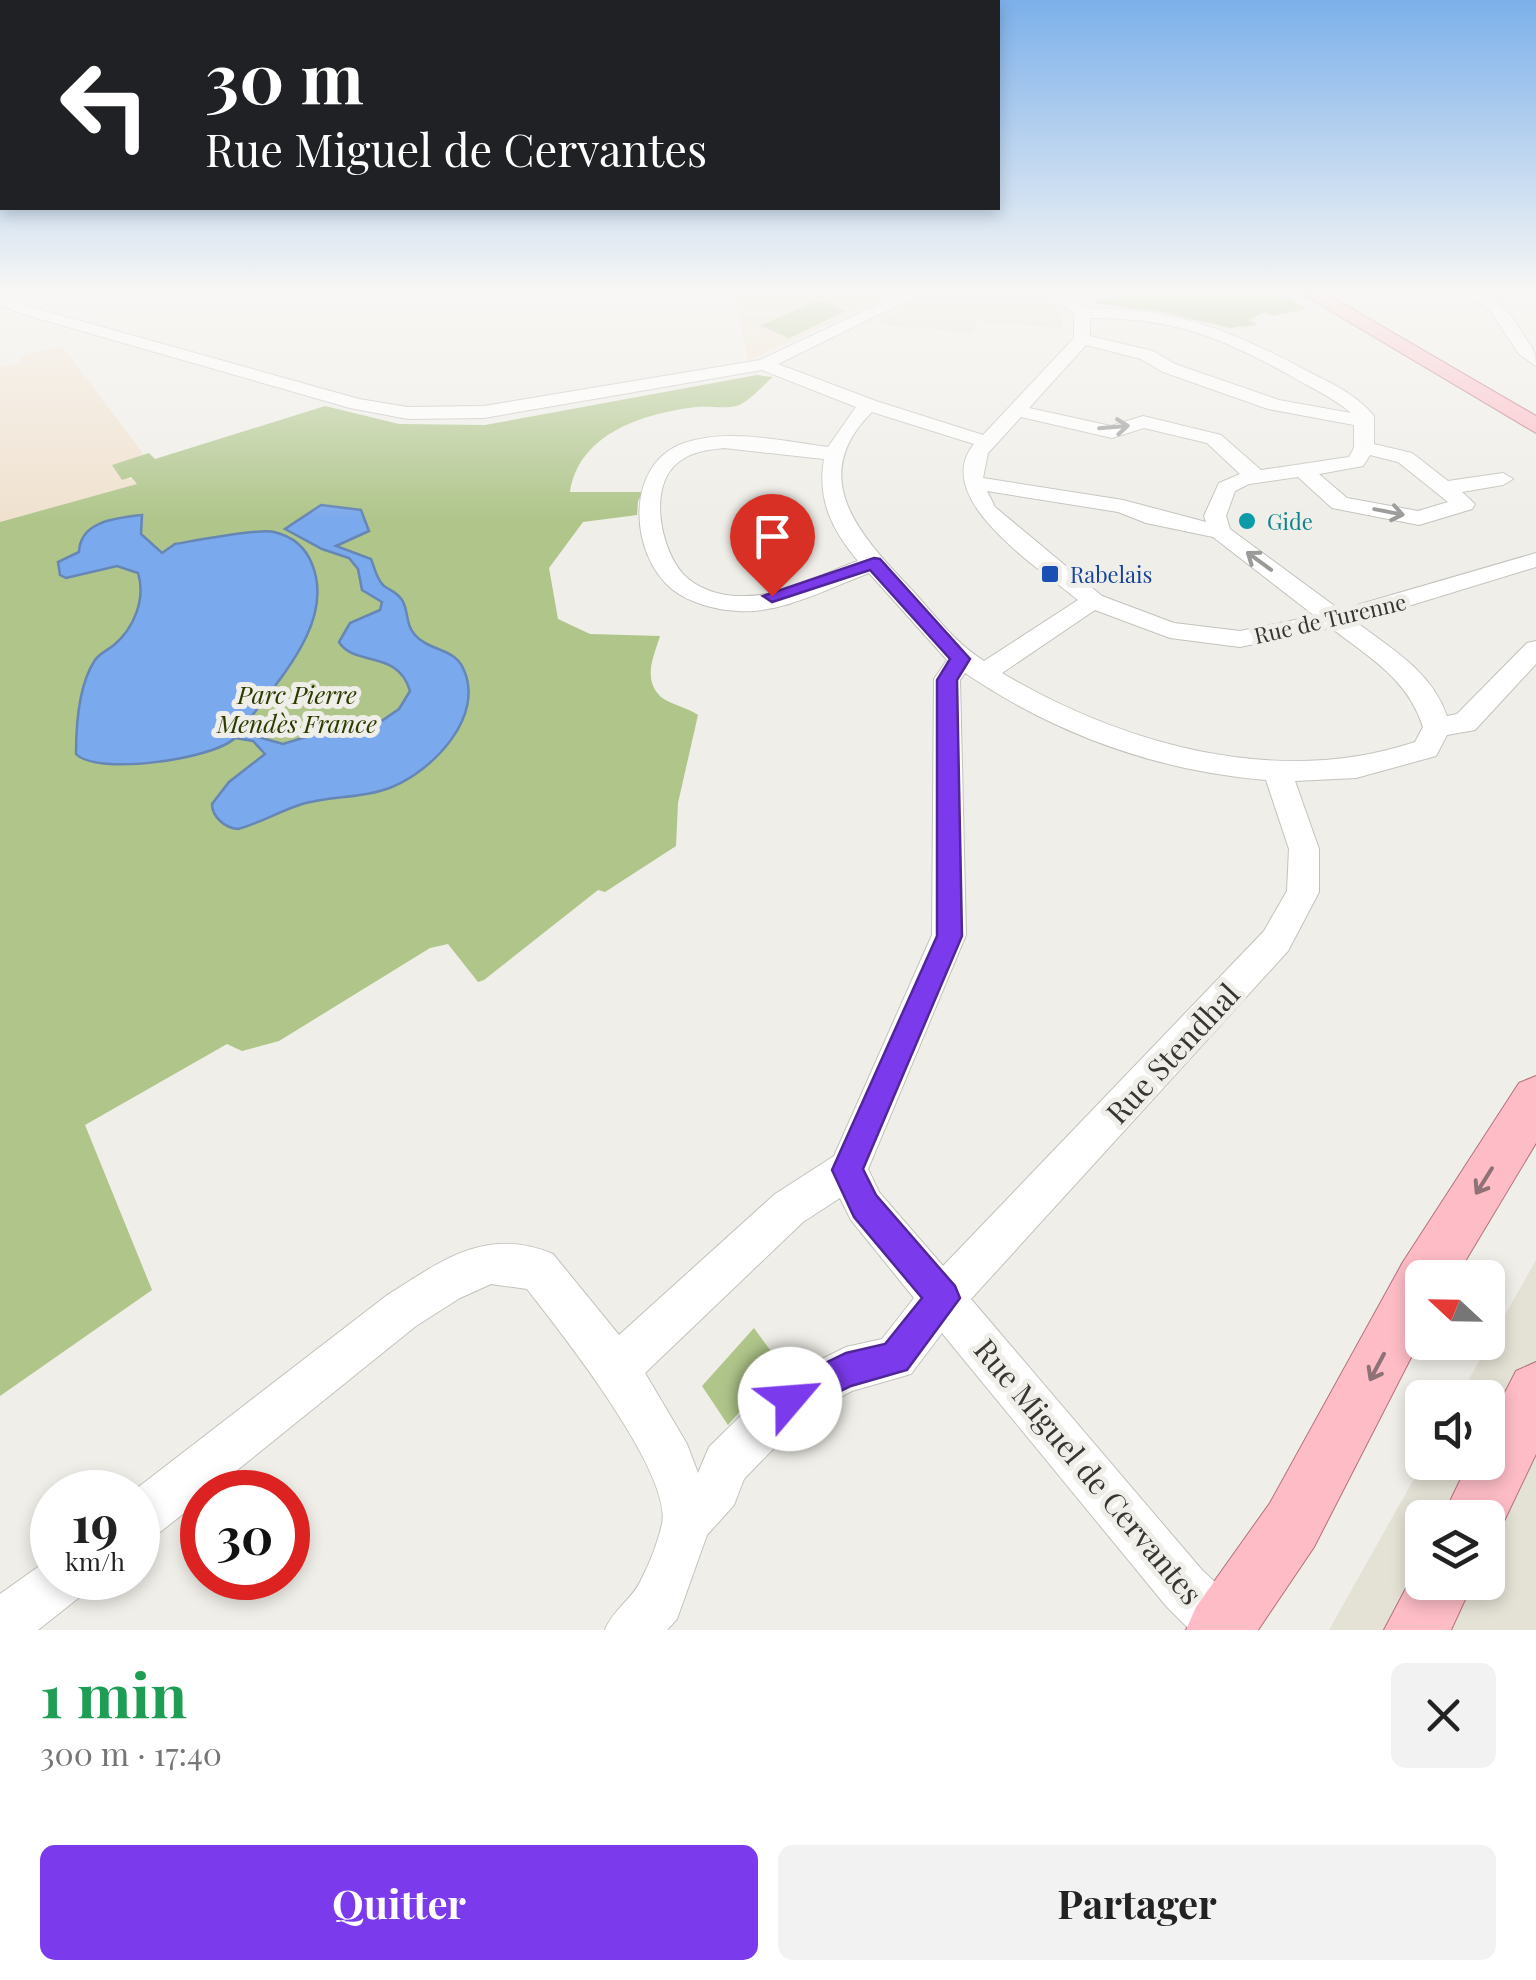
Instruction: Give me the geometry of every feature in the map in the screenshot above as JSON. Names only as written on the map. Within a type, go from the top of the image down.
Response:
[{"type":"main road","points":[[1437,368],[1536,426]]},
{"type":"main road","points":[[1435,1260],[1536,1099]]},
{"type":"main road","points":[[1223,1628],[1292,1526],[1405,1313]]},
{"type":"main road","points":[[1482,1500],[1536,1392]]},
{"type":"main road","points":[[1417,1630],[1432,1600]]},
{"type":"street","points":[[230,368],[357,404],[408,413],[521,408],[742,368]]},
{"type":"street","points":[[771,368],[869,405],[987,442]]},
{"type":"street","points":[[869,405],[844,427],[834,454],[831,494],[836,513],[850,539],[972,666],[1020,696],[1129,744],[1236,767],[1313,771],[1396,762],[1426,748],[1437,727],[1428,700],[1407,674],[1220,532],[1154,518],[1123,506],[972,482],[973,465],[987,442],[1057,368]]},
{"type":"street","points":[[1169,368],[1275,405],[1364,422]]},
{"type":"street","points":[[1220,532],[1216,516],[1226,487],[1256,477],[1356,462],[1364,448],[1364,422],[1356,407],[1291,368]]},
{"type":"street","points":[[1226,388],[1298,372]]},
{"type":"street","points":[[1019,411],[1112,432],[1144,422],[1214,438],[1256,477]]},
{"type":"street","points":[[834,454],[725,443],[693,446],[673,456],[663,462],[656,474],[648,510],[660,556],[675,580],[702,596],[745,604],[874,563]]},
{"type":"street","points":[[1304,472],[1340,503],[1418,518],[1464,504],[1405,457],[1364,448]]},
{"type":"street","points":[[1444,488],[1503,480]]},
{"type":"street","name":"Rue de Turenne","points":[[972,482],[986,510],[1094,600],[1170,630],[1240,639],[1338,619],[1536,560]]},
{"type":"street","name":"Rue de Turenne","points":[[1503,570],[1536,570]]},
{"type":"street","points":[[617,1368],[789,1208],[848,1170],[950,936],[947,680],[1094,600]]},
{"type":"street","points":[[1437,727],[1465,723],[1536,649]]},
{"type":"street","name":"Rue Stendhal","points":[[631,1630],[658,1601],[688,1520],[718,1488],[726,1464],[790,1399],[846,1370],[895,1358],[943,1298],[1276,941],[1303,892],[1304,849],[1277,770]]},
{"type":"street","name":"Rue Miguel de Cervantes","points":[[848,1170],[865,1206],[1184,1588],[1223,1628]]},
{"type":"street","points":[[160,1502],[401,1311],[445,1283],[490,1264],[538,1269],[617,1368],[670,1461],[688,1520]]},
{"type":"street","points":[[0,1627],[35,1600]]},
{"type":"shaded area","points":[[0,368],[79,368],[144,455],[112,465],[138,484],[0,522]]},
{"type":"shaded area","points":[[1536,1260],[1536,1630],[1329,1630],[1413,1480],[1505,1480],[1505,1380],[1469,1380],[1480,1360],[1505,1360],[1505,1315]]},
{"type":"green space","name":"Parc Pierre Mendès France","points":[[757,375],[773,377],[741,404],[656,415],[600,441],[576,472],[570,492],[643,492],[637,515],[583,522],[549,568],[558,619],[590,634],[660,636],[651,667],[655,690],[665,700],[698,715],[678,803],[676,846],[605,892],[598,890],[484,980],[478,982],[448,944],[430,948],[279,1041],[242,1051],[227,1044],[85,1125],[152,1290],[0,1396],[0,522],[137,484],[131,477],[122,480],[112,465],[149,453],[155,459],[325,406],[399,424],[485,425]]},
{"type":"green space","points":[[754,1328],[781,1365],[728,1425],[702,1386]]},
{"type":"water","points":[[321,505],[361,510],[369,531],[336,546],[371,559],[381,583],[402,600],[415,635],[454,657],[463,668],[467,704],[452,739],[439,755],[392,787],[302,804],[238,829],[220,821],[212,804],[229,782],[265,754],[253,741],[235,738],[223,746],[181,758],[130,764],[107,764],[76,754],[85,681],[95,660],[121,638],[132,622],[139,603],[140,583],[138,573],[117,566],[66,578],[60,575],[58,562],[79,552],[81,542],[93,527],[132,516],[142,515],[141,534],[162,553],[175,544],[266,531],[292,539],[312,564],[316,610],[308,632],[283,675],[240,732],[283,744],[332,729],[377,724],[399,709],[410,691],[396,669],[346,650],[339,642],[350,623],[380,610],[382,602],[362,590],[358,569],[349,558],[285,529]]},
{"type":"place","name":"Gide","points":[[1247,521]]},
{"type":"place","name":"Rabelais","points":[[1050,574]]},
{"type":"route","points":[[772,596],[874,563],[961,659],[947,680],[950,936],[848,1170],[865,1206],[943,1298],[895,1358],[846,1370],[790,1399]]}]
